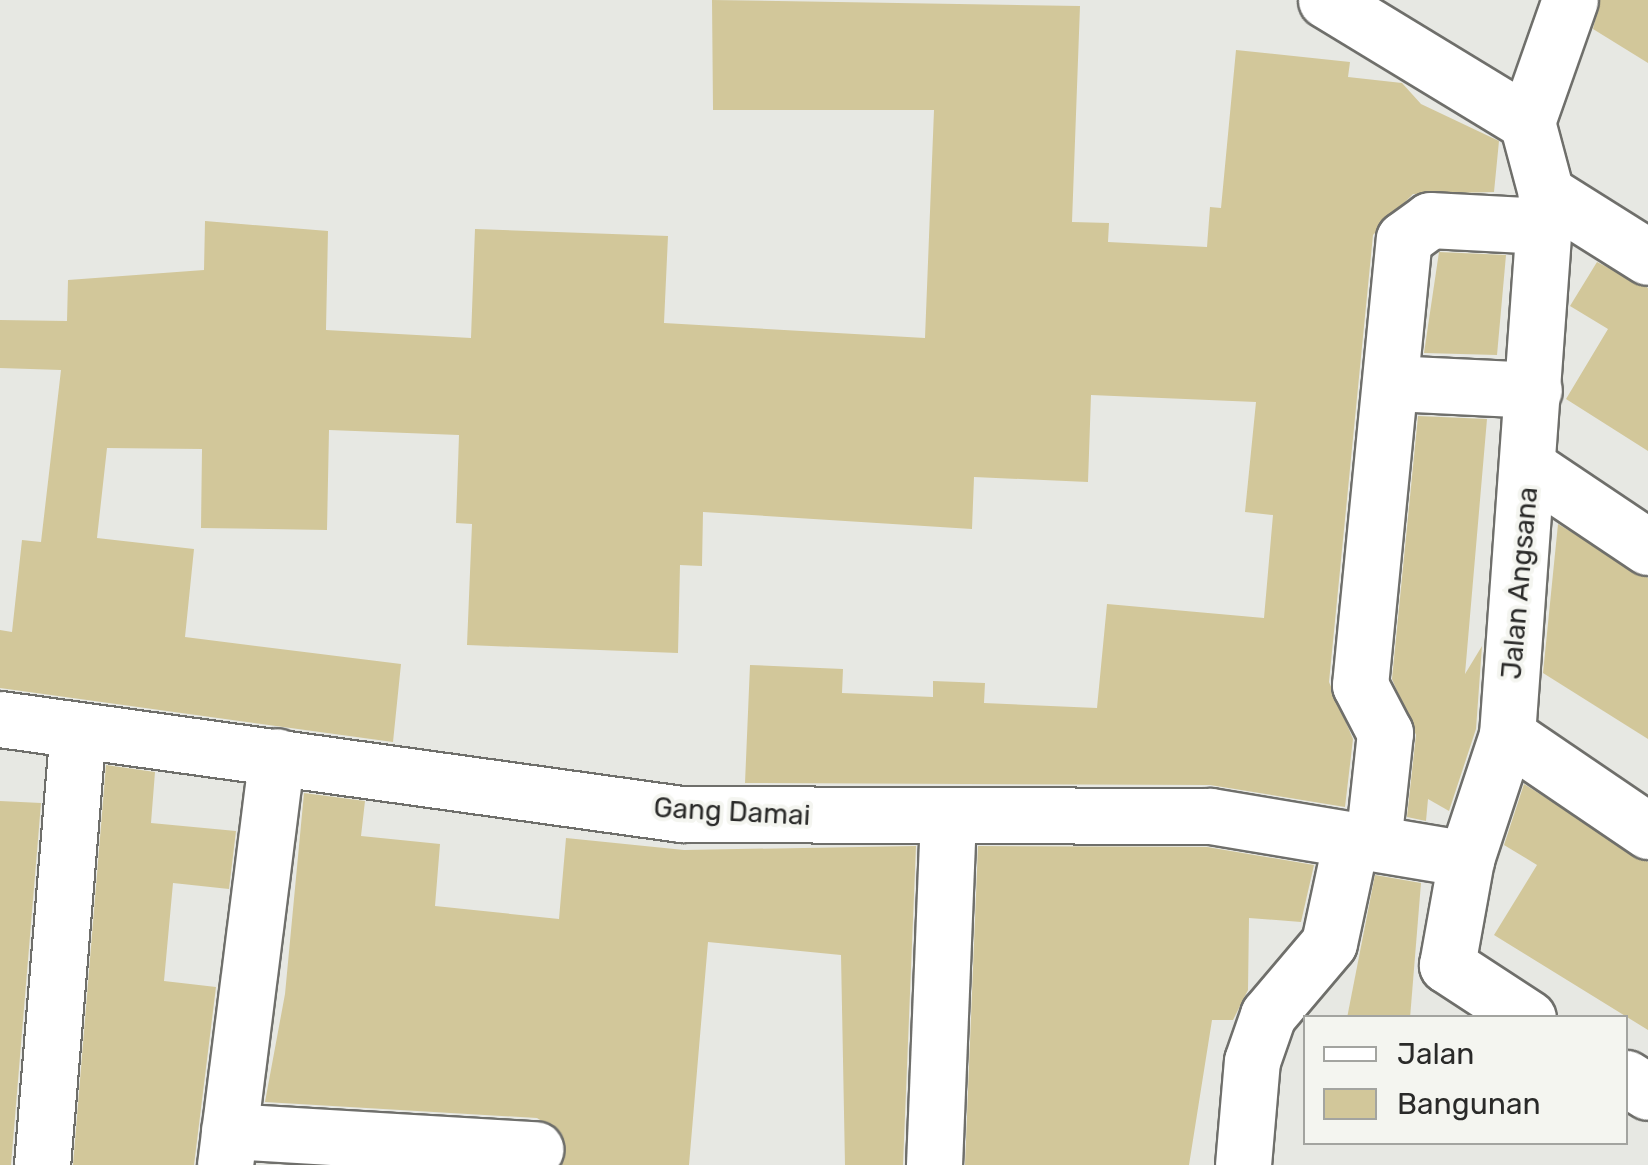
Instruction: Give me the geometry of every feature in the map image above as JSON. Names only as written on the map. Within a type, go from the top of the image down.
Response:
[{"type":"street","points":[[1326,0],[1527,122],[1570,0]]},
{"type":"street","name":"Jalan Angsana","points":[[1523,1015],[1447,965],[1466,859],[1506,735],[1530,468],[1545,210],[1527,122]]},
{"type":"street","points":[[1243,1165],[1252,1061],[1268,1015],[1330,943],[1362,842],[1384,733],[1360,686],[1413,226],[1545,210],[1648,256]]},
{"type":"street","points":[[1392,383],[1534,390]]},
{"type":"street","points":[[1530,468],[1648,546]]},
{"type":"street","name":"Gang Damai","points":[[0,719],[681,814],[1210,816],[1466,859]]},
{"type":"street","points":[[42,1165],[78,730]]},
{"type":"street","points":[[1506,735],[1648,832]]},
{"type":"street","points":[[277,756],[227,1148],[535,1150]]},
{"type":"street","points":[[934,1165],[948,818]]},
{"type":"building","points":[[712,0],[1080,6],[1072,222],[1109,223],[1108,242],[1207,247],[1210,207],[1221,208],[1236,50],[1350,62],[1348,77],[1402,83],[1421,104],[1499,141],[1494,192],[1413,194],[1373,235],[1329,682],[1353,739],[1345,807],[1210,785],[745,783],[750,665],[843,669],[842,693],[933,697],[933,681],[985,683],[984,703],[1097,708],[1107,604],[1264,618],[1273,515],[1245,512],[1256,402],[1091,395],[1088,482],[974,477],[972,529],[703,512],[702,566],[680,565],[678,653],[467,645],[472,524],[456,523],[459,435],[329,430],[327,530],[201,528],[202,449],[107,448],[97,538],[194,549],[185,637],[401,664],[393,742],[0,688],[0,630],[12,632],[22,540],[41,542],[61,370],[0,368],[0,320],[67,321],[68,280],[204,270],[205,221],[328,231],[326,330],[471,338],[475,229],[668,236],[664,323],[925,338],[934,110],[713,110]]},
{"type":"building","points":[[1600,0],[1648,0],[1648,63],[1593,29]]},
{"type":"building","points":[[1439,252],[1506,255],[1497,355],[1424,353]]},
{"type":"building","points":[[1597,262],[1648,288],[1648,451],[1566,399],[1608,329],[1570,306]]},
{"type":"building","points":[[1418,416],[1487,419],[1465,674],[1482,646],[1476,729],[1449,811],[1428,799],[1426,821],[1407,817],[1416,735],[1392,679]]},
{"type":"building","points":[[1558,524],[1648,578],[1648,739],[1543,673]]},
{"type":"building","points":[[106,765],[155,772],[151,823],[236,831],[229,889],[173,883],[164,981],[216,987],[194,1165],[73,1165]]},
{"type":"building","points":[[1524,784],[1648,862],[1648,1030],[1494,935],[1537,865],[1504,845]]},
{"type":"building","points":[[304,793],[365,801],[361,836],[440,844],[435,906],[559,919],[566,838],[684,850],[916,846],[903,1165],[845,1165],[841,955],[708,942],[689,1165],[562,1165],[562,1134],[537,1118],[265,1102],[285,994]]},
{"type":"building","points":[[0,801],[41,803],[11,1165],[0,1165]]},
{"type":"building","points":[[978,846],[1207,847],[1314,865],[1301,922],[1249,918],[1248,990],[1233,1020],[1212,1020],[1189,1165],[965,1165]]},
{"type":"building","points":[[1375,875],[1421,883],[1410,1015],[1348,1015]]}]
